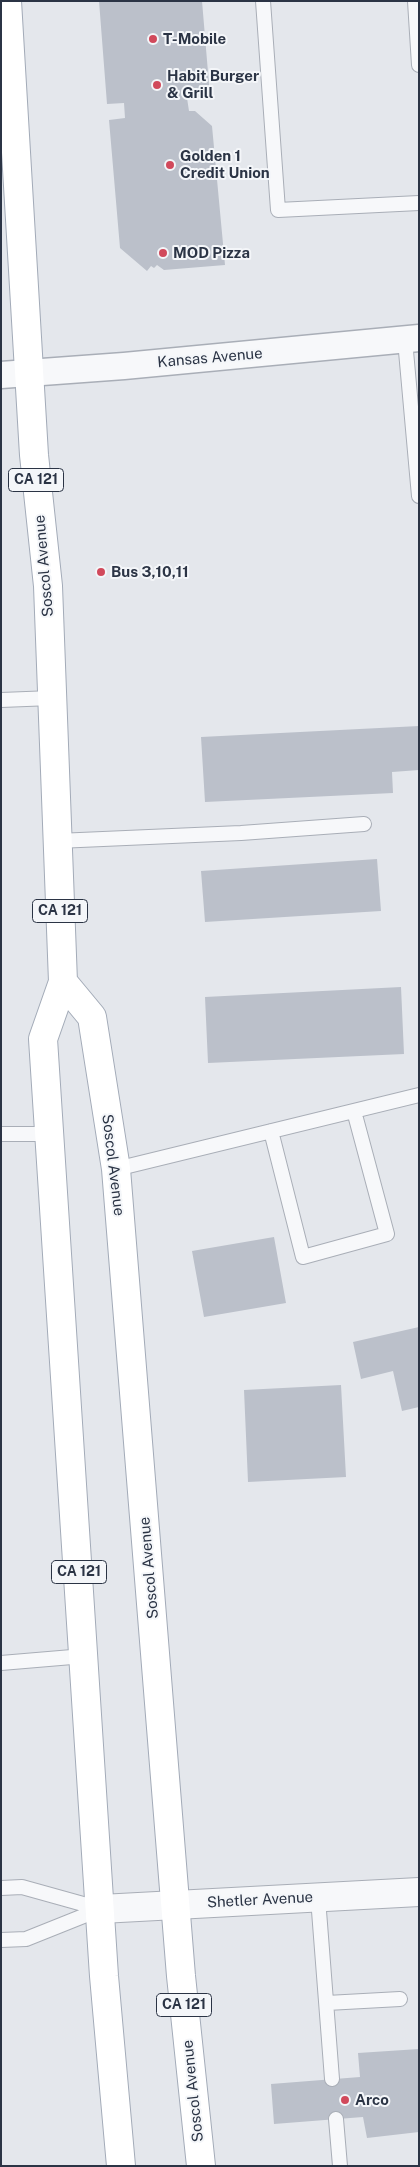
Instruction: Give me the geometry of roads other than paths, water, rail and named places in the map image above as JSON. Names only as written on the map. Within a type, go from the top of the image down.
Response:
[{"type":"main road","name":"Soscol Avenue","points":[[5,14],[34,454],[48,586],[63,982],[42,1039],[104,1976],[121,2166]]},
{"type":"main road","name":"Soscol Avenue","points":[[63,982],[92,1017],[116,1169],[181,1976],[201,2166]]},
{"type":"street","name":"Kansas Avenue","points":[[1,375],[412,339]]},
{"type":"street","name":"Shetler Avenue","points":[[101,1909],[419,1892]]},
{"type":"lane","points":[[263,1],[278,210],[419,203]]},
{"type":"lane","points":[[415,1],[419,65]]},
{"type":"lane","points":[[412,339],[419,496]]},
{"type":"lane","points":[[1,700],[52,698]]},
{"type":"lane","points":[[57,840],[241,833],[364,824]]},
{"type":"lane","points":[[116,1169],[419,1095]]},
{"type":"lane","points":[[271,1131],[303,1257],[387,1234],[354,1111]]},
{"type":"lane","points":[[1,1134],[49,1134]]},
{"type":"lane","points":[[1,1663],[84,1656]]},
{"type":"lane","points":[[1,1888],[22,1886],[101,1909]]},
{"type":"lane","points":[[318,1898],[332,2079]]},
{"type":"lane","points":[[1,1940],[26,1939],[101,1909]]},
{"type":"lane","points":[[327,2003],[400,1999]]},
{"type":"lane","points":[[336,2119],[340,2166]]},
{"type":"place","name":"T-Mobile","points":[[153,39]]},
{"type":"place","name":"Habit Burger & Grill","points":[[157,85]]},
{"type":"place","name":"Golden 1 Credit Union","points":[[170,165]]},
{"type":"place","name":"MOD Pizza","points":[[163,253]]},
{"type":"place","name":"Bus 3,10,11","points":[[101,572]]},
{"type":"place","name":"Arco","points":[[345,2100]]}]
